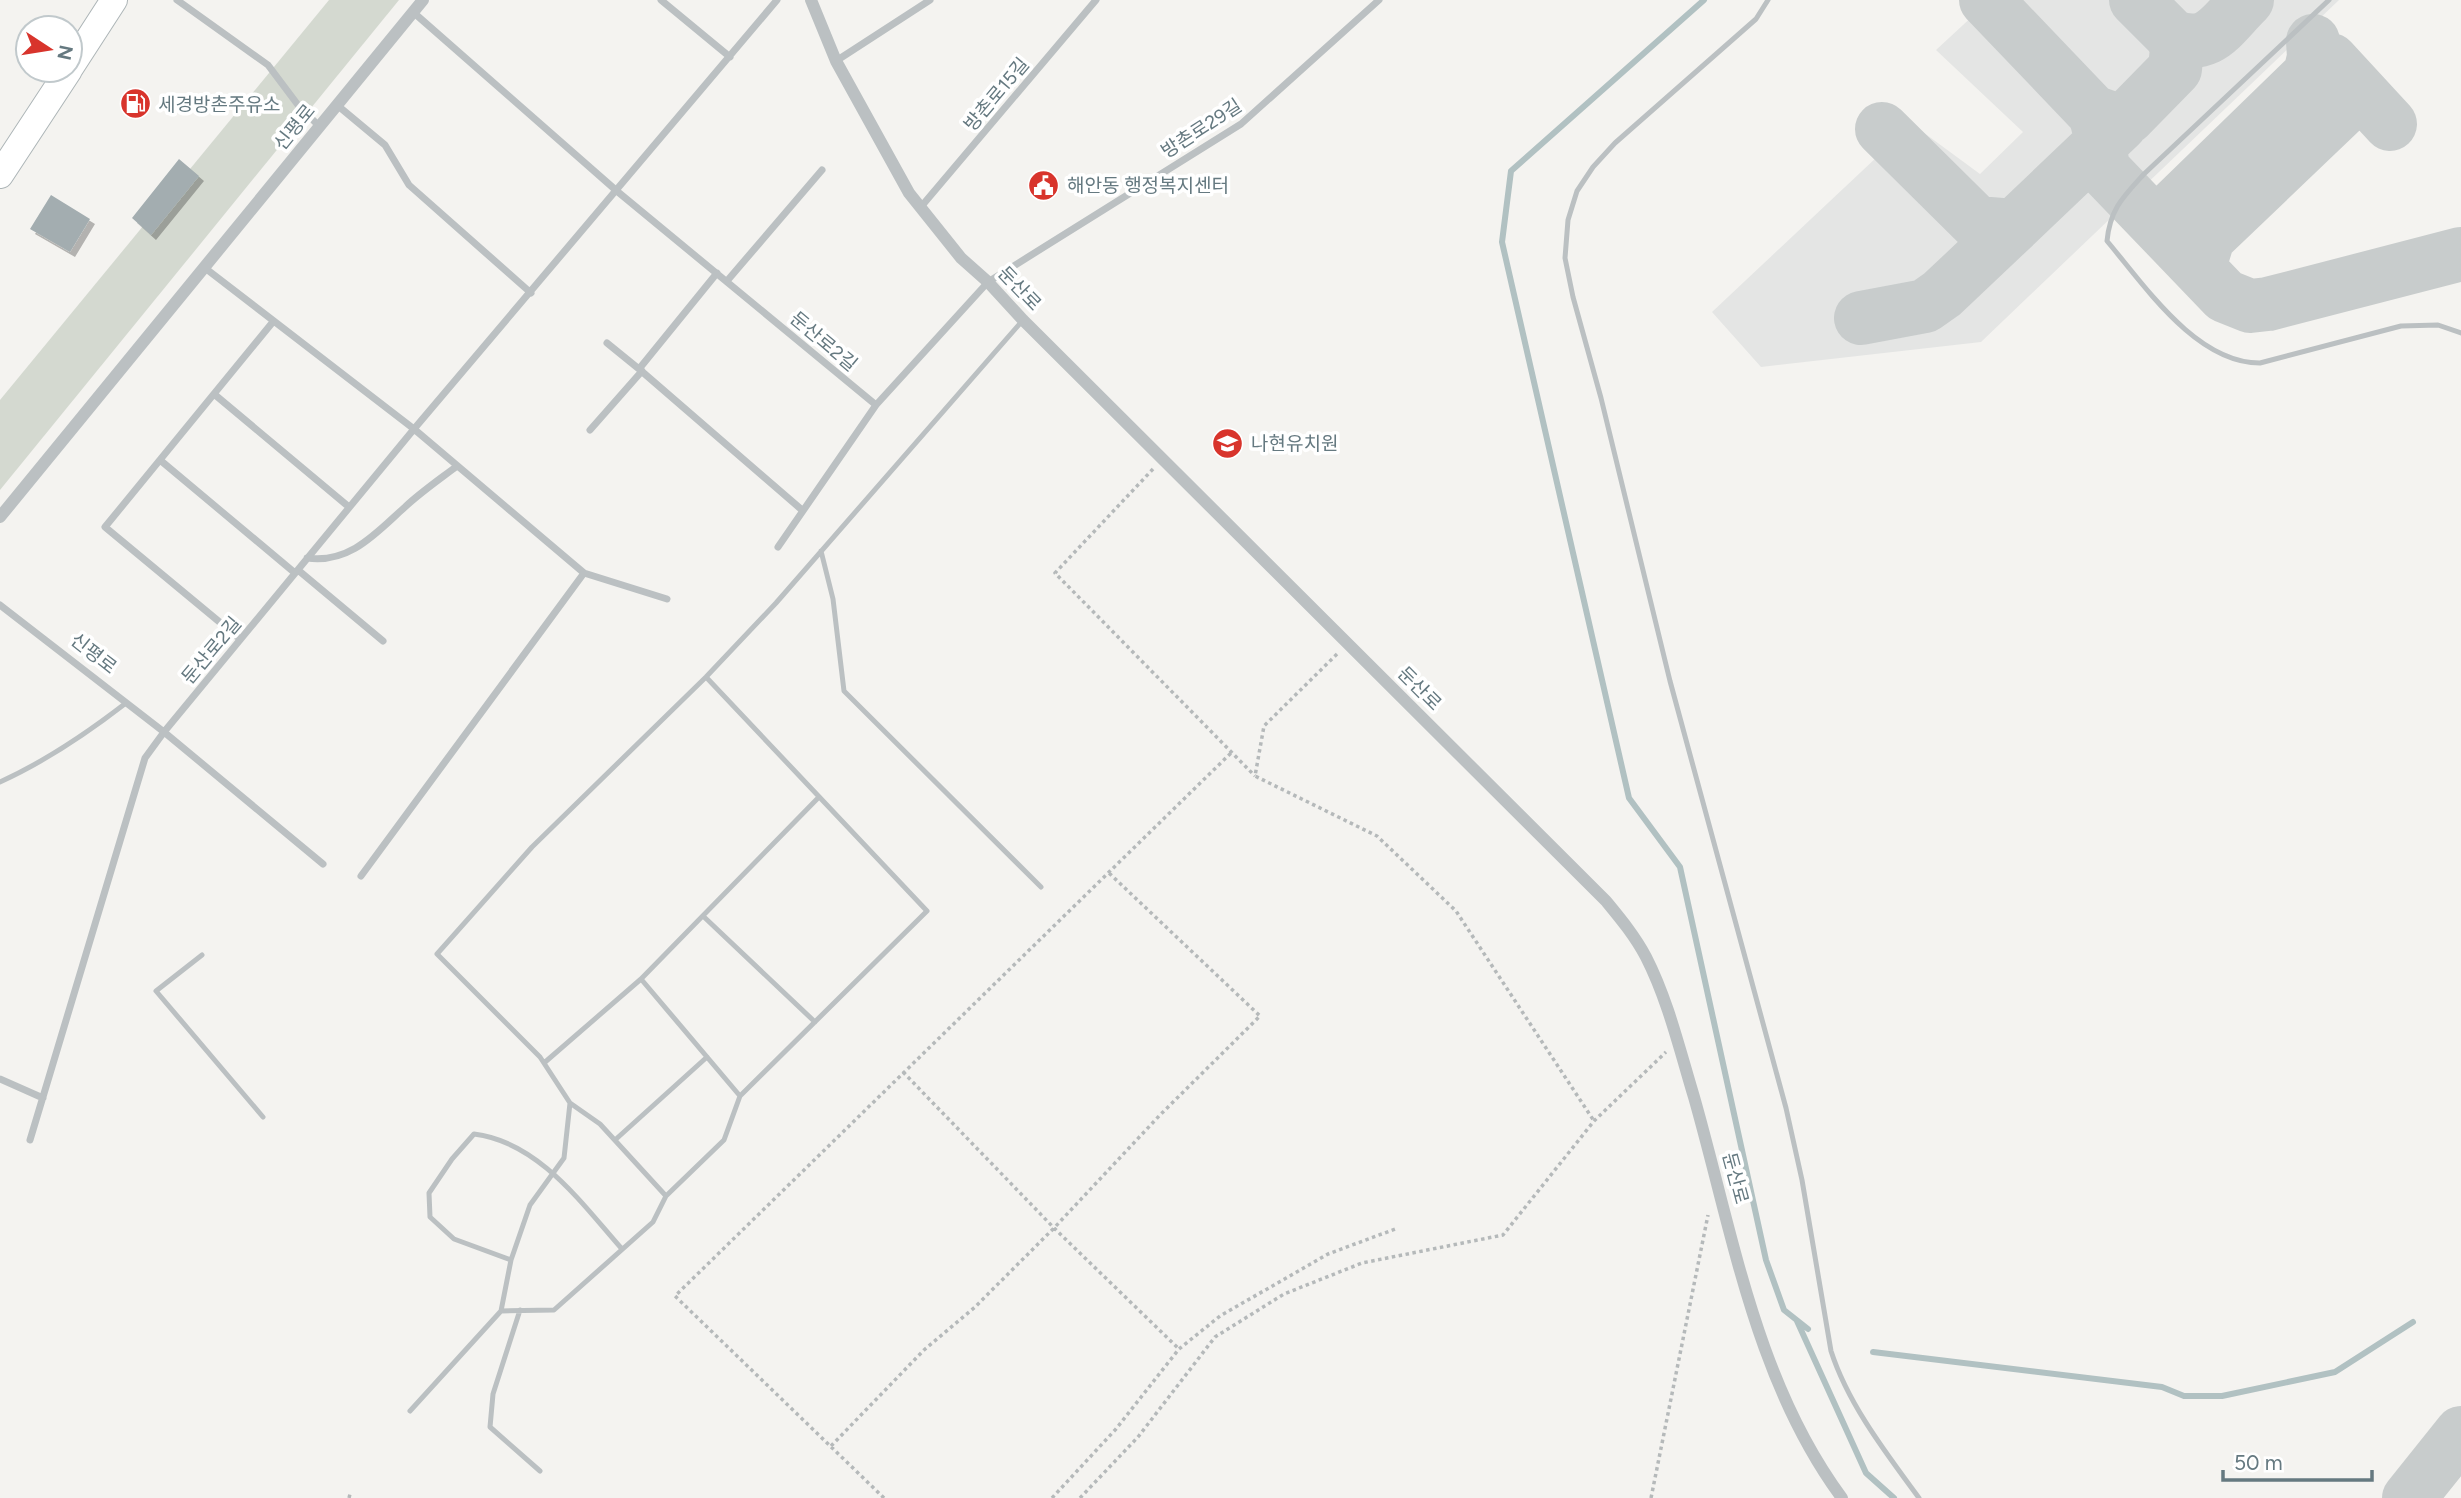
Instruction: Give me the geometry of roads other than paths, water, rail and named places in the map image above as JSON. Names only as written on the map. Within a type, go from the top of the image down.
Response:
[{"type":"main road","points":[[84,46],[114,0]]},
{"type":"main road","points":[[0,175],[59,84]]},
{"type":"street","points":[[177,0],[268,65],[298,105],[319,126]]},
{"type":"street","name":"신평로","points":[[0,517],[423,0]]},
{"type":"street","points":[[661,0],[730,57]]},
{"type":"street","name":"둔산로2길","points":[[30,1140],[145,758],[414,429],[618,192],[778,0]]},
{"type":"street","name":"둔산로","points":[[811,0],[836,61],[909,193],[961,258],[1606,901],[1647,958],[1677,1041],[1741,1271],[1778,1388],[1802,1437],[1842,1498]]},
{"type":"street","points":[[836,61],[930,0]]},
{"type":"street","name":"방촌로15길","points":[[920,208],[1096,0]]},
{"type":"street","name":"방촌로29길","points":[[876,405],[988,282],[1241,124],[1379,0]]},
{"type":"street","name":"둔산로2길","points":[[413,12],[618,192],[876,405]]},
{"type":"street","points":[[337,105],[385,145],[409,185],[531,293]]},
{"type":"street","points":[[727,281],[821,170]]},
{"type":"street","points":[[205,268],[272,323],[414,429],[584,573],[667,599]]},
{"type":"street","points":[[590,430],[717,273]]},
{"type":"street","points":[[240,639],[104,527],[272,323]]},
{"type":"street","points":[[607,343],[802,510]]},
{"type":"street","points":[[214,394],[349,507]]},
{"type":"street","points":[[778,547],[876,405]]},
{"type":"street","points":[[160,460],[383,641]]},
{"type":"street","points":[[307,558],[327,561],[373,538],[405,506],[457,466]]},
{"type":"street","points":[[361,876],[584,573]]},
{"type":"street","name":"신평로","points":[[0,605],[164,732]]},
{"type":"street","points":[[164,732],[323,864]]},
{"type":"street","points":[[0,1079],[43,1098]]},
{"type":"lane","points":[[1768,0],[1756,19],[1615,143],[1593,167],[1577,191],[1568,220],[1565,258],[1670,681],[1786,1108],[1802,1180],[1831,1351],[1838,1373],[1865,1419],[1919,1498]]},
{"type":"lane","points":[[2329,0],[2144,174],[2120,200],[2109,220],[2108,241],[2180,326],[2224,356],[2243,363],[2260,363],[2401,326],[2438,324],[2461,333]]},
{"type":"lane","points":[[666,1196],[600,1124],[570,1103],[544,1063],[438,954],[532,847],[706,677],[821,551],[1023,320]]},
{"type":"lane","points":[[821,551],[833,599],[844,691],[1041,887]]},
{"type":"lane","points":[[501,1311],[554,1310],[653,1222],[666,1196],[724,1140],[740,1096],[927,911],[706,677]]},
{"type":"lane","points":[[0,782],[31,768],[86,735],[126,703]]},
{"type":"lane","points":[[544,1063],[641,979],[819,797]]},
{"type":"lane","points":[[703,916],[815,1022]]},
{"type":"lane","points":[[202,955],[156,991],[264,1117]]},
{"type":"lane","points":[[641,979],[740,1096]]},
{"type":"lane","points":[[615,1140],[707,1057]]},
{"type":"lane","points":[[410,1410],[501,1311],[511,1260],[530,1205],[564,1158],[570,1103]]},
{"type":"lane","points":[[511,1260],[454,1239],[430,1217],[429,1193],[452,1159],[474,1134],[493,1137],[554,1172],[622,1249]]},
{"type":"lane","points":[[520,1310],[493,1394],[490,1427],[540,1471]]},
{"type":"waterway","points":[[1704,0],[1511,171],[1502,242],[1629,798],[1680,867],[1766,1260],[1784,1310],[1808,1329]]},
{"type":"waterway","points":[[1797,1321],[1866,1473],[1894,1498]]},
{"type":"waterway","points":[[1873,1352],[2162,1387],[2184,1396],[2222,1396],[2335,1372],[2413,1322]]},
{"type":"place","name":"세경방촌주유소","points":[[135,104]]},
{"type":"place","name":"해안동 행정복지센터","points":[[1044,185]]},
{"type":"place","name":"나현유치원","points":[[1228,443]]}]
